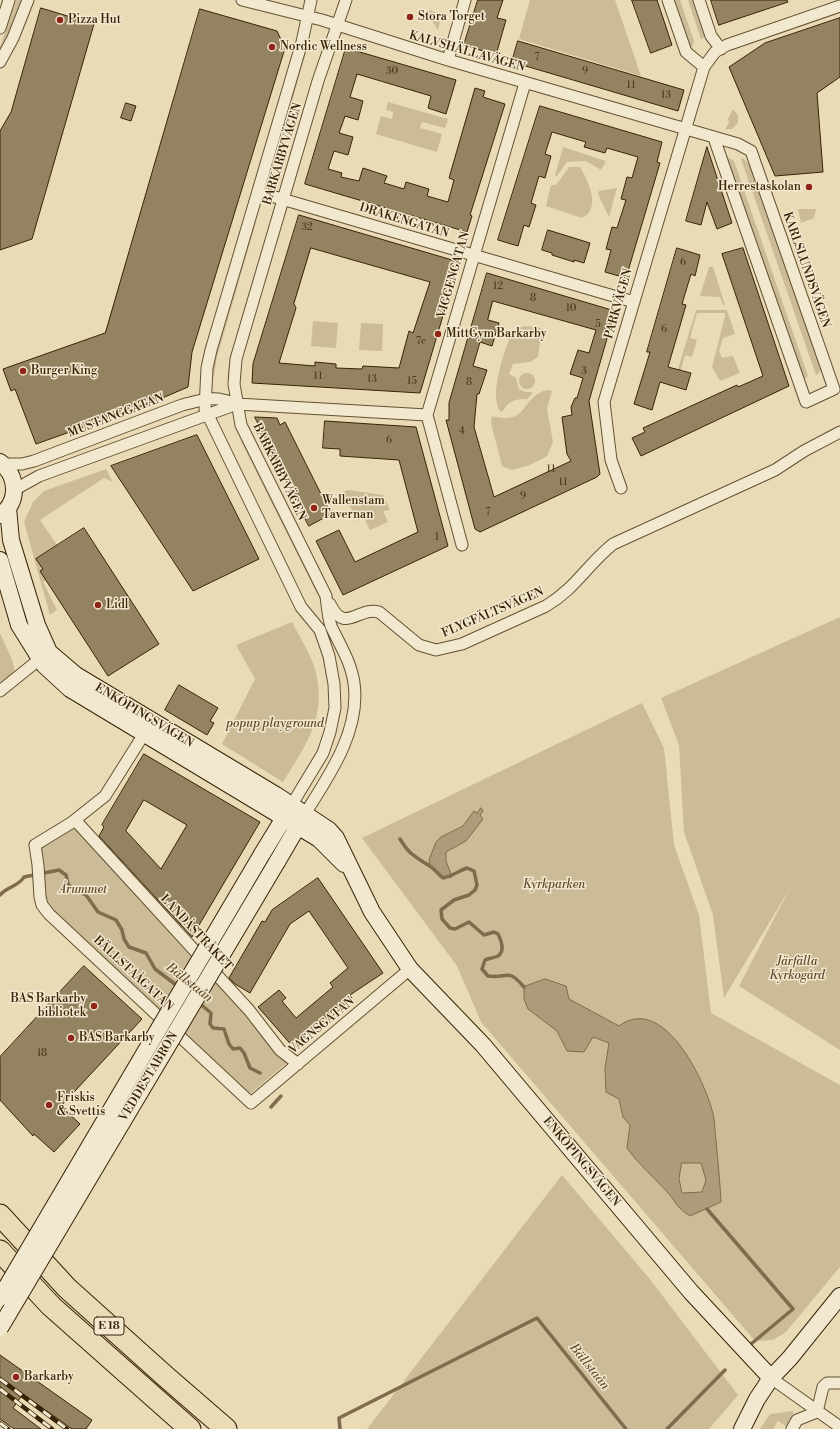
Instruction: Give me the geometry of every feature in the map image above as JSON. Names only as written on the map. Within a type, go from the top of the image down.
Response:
[{"type":"highway","name":"E 18","points":[[0,1215],[67,1288],[226,1429]]},
{"type":"highway","name":"E 18","points":[[0,1251],[51,1306],[190,1429]]},
{"type":"street","points":[[0,28],[9,0]]},
{"type":"street","points":[[0,62],[14,38],[28,0]]},
{"type":"street","name":"KALVSHÄLLAVÄGEN","points":[[242,0],[307,16],[448,60],[684,130]]},
{"type":"street","name":"BARKARBYVÄGEN","points":[[295,816],[323,753],[334,718],[334,684],[329,656],[320,630],[301,607],[207,415],[205,409],[205,399],[207,368],[211,350],[302,42],[311,0]]},
{"type":"street","name":"BARKARBYVÄGEN","points":[[295,816],[341,753],[350,733],[354,709],[354,683],[344,649],[331,624],[326,596],[241,425],[234,384],[236,359],[318,81],[346,0]]},
{"type":"street","points":[[448,60],[465,0]]},
{"type":"street","points":[[668,0],[686,52],[704,67]]},
{"type":"street","points":[[699,0],[711,36],[721,49]]},
{"type":"street","points":[[684,130],[706,62],[721,49],[729,44],[840,6]]},
{"type":"street","name":"VIGGENGATAN","points":[[427,415],[525,82]]},
{"type":"street","name":"KARLSLUNDSVÄGEN","points":[[684,130],[738,144],[751,151],[834,389],[806,402],[714,138]]},
{"type":"street","name":"PARKVÄGEN","points":[[621,488],[611,460],[604,402],[684,130]]},
{"type":"street","name":"DRAKENGATAN","points":[[258,192],[283,198],[634,302]]},
{"type":"street","name":"MUSTANGGATAN","points":[[2,463],[34,462],[176,407],[205,399],[220,398],[237,404],[427,415]]},
{"type":"street","name":"MUSTANGGATAN","points":[[14,490],[39,476],[237,404]]},
{"type":"street","points":[[427,415],[462,545]]},
{"type":"street","name":"FLYGFÄLTSVÄGEN","points":[[326,596],[338,616],[344,619],[370,611],[379,612],[419,645],[436,650],[453,647],[546,606],[560,598],[571,588],[597,558],[613,544],[775,470],[804,451],[840,432]]},
{"type":"street","points":[[2,463],[10,474],[14,490],[4,512]]},
{"type":"street","name":"ENKÖPINGSVÄGEN","points":[[4,512],[37,626],[44,655],[44,666],[70,689],[144,734],[295,816]]},
{"type":"street","name":"ENKÖPINGSVÄGEN","points":[[0,560],[19,624],[44,655],[295,816],[352,872],[372,912],[410,969],[483,1045],[691,1292],[771,1378],[840,1427]]},
{"type":"street","points":[[320,630],[331,624]]},
{"type":"street","points":[[0,691],[44,655]]},
{"type":"street","points":[[75,820],[105,796],[144,734]]},
{"type":"street","name":"VEDDESTABRON","points":[[0,1298],[262,854],[295,816]]},
{"type":"street","name":"VEDDESTABRON","points":[[0,1328],[277,862],[295,816]]},
{"type":"street","name":"BÄLLSTAÅGATAN","points":[[75,820],[35,845],[42,906],[251,1103]]},
{"type":"street","name":"LANDÅSTRÅKET","points":[[75,820],[250,1010],[280,1050],[298,1064]]},
{"type":"street","name":"VAGNSGATAN","points":[[251,1103],[410,969]]},
{"type":"street","points":[[742,1429],[757,1399],[771,1378],[790,1358],[840,1296]]},
{"type":"street","points":[[792,1429],[797,1420],[817,1412],[823,1387],[827,1383],[840,1383]]},
{"type":"green space","points":[[16,0],[23,0],[11,33],[0,51],[0,47]]},
{"type":"green space","points":[[530,0],[615,0],[641,76],[519,39]]},
{"type":"green space","points":[[672,0],[680,0],[694,41],[692,47],[689,48]]},
{"type":"green space","points":[[688,0],[695,0],[708,36],[701,39]]},
{"type":"green space","points":[[429,10],[442,14],[438,30],[431,19],[426,15],[427,11]]},
{"type":"green space","points":[[305,48],[307,49],[270,177],[267,176]]},
{"type":"green space","points":[[388,102],[448,119],[445,128],[422,122],[420,128],[442,134],[437,152],[376,134],[381,116],[392,119],[393,112],[386,110]]},
{"type":"green space","points":[[733,109],[738,115],[738,123],[732,129],[725,129],[729,123],[728,119]]},
{"type":"green space","points":[[563,147],[606,161],[601,170],[586,161],[567,162],[557,176],[555,176]]},
{"type":"green space","points":[[727,157],[734,161],[808,376],[803,380]]},
{"type":"green space","points":[[743,158],[750,166],[762,194],[821,371],[816,375],[741,159]]},
{"type":"green space","points":[[569,167],[580,167],[592,194],[591,208],[588,214],[582,218],[546,206],[551,185],[556,185]]},
{"type":"green space","points":[[617,188],[609,217],[598,194],[599,191]]},
{"type":"green space","points":[[798,209],[816,209],[814,218],[801,223]]},
{"type":"green space","points":[[254,221],[256,222],[217,357],[214,376],[211,376],[213,359]]},
{"type":"green space","points":[[269,225],[272,226],[231,377],[227,377],[230,358]]},
{"type":"green space","points":[[709,267],[713,267],[725,305],[723,305],[720,297],[700,296]]},
{"type":"green space","points":[[696,310],[727,310],[735,334],[723,338],[719,351],[722,358],[733,356],[740,373],[720,381],[712,367],[725,313],[697,313],[690,338],[697,340],[692,357],[685,355],[681,370],[678,369]]},
{"type":"green space","points":[[313,321],[338,323],[336,348],[311,346]]},
{"type":"green space","points":[[361,323],[383,324],[382,351],[359,350]]},
{"type":"green space","points":[[524,326],[536,327],[547,331],[540,343],[538,357],[530,362],[513,364],[509,374],[516,378],[519,389],[525,392],[532,392],[532,394],[527,399],[512,401],[502,412],[499,410],[496,392],[499,371],[513,331]]},
{"type":"green space","points":[[527,373],[534,378],[535,381],[530,388],[527,389],[520,384],[519,381],[524,374]]},
{"type":"green space","points":[[547,390],[552,391],[547,409],[553,442],[547,456],[530,465],[511,470],[502,466],[491,423],[492,416],[504,418],[513,417],[519,414],[532,398]]},
{"type":"green space","points":[[244,440],[320,593],[317,594],[241,441]]},
{"type":"green space","points":[[106,469],[113,482],[104,478],[40,520],[57,545],[37,559],[43,569],[46,580],[43,582],[57,610],[50,615],[24,522],[33,502],[44,491]]},
{"type":"green space","points":[[348,490],[383,495],[390,510],[383,511],[388,522],[370,530],[364,518],[357,521],[343,492]]},
{"type":"green space","name":"Järfälla Kyrkogård","points":[[840,617],[840,1050],[739,986],[790,888],[724,998],[713,915],[684,832],[679,745],[661,698]]},
{"type":"green space","name":"popup playground","points":[[292,622],[312,660],[318,683],[319,699],[313,727],[307,741],[283,782],[222,744],[255,679],[236,645]]},
{"type":"green space","points":[[0,633],[13,662],[15,675],[0,687]]},
{"type":"green space","name":"Kyrkparken","points":[[642,703],[664,748],[674,845],[699,915],[711,1013],[840,1085],[840,1267],[786,1332],[773,1340],[755,1341],[481,1022],[457,966],[362,838]]},
{"type":"green space","name":"Årummet","points":[[74,827],[183,948],[289,1061],[250,1094],[47,906],[40,844]]},
{"type":"green space","points":[[562,1175],[649,1278],[738,1395],[709,1429],[367,1429]]},
{"type":"green space","points":[[793,1411],[793,1421],[787,1427],[778,1421],[773,1429],[760,1429],[770,1414]]},
{"type":"shaded area","points":[[481,808],[483,811],[480,815],[483,819],[466,841],[446,852],[446,861],[452,877],[443,878],[430,866],[429,860],[436,842],[441,837],[463,826],[474,811],[477,813]]},
{"type":"shaded area","points":[[545,979],[566,986],[569,999],[619,1026],[635,1019],[651,1021],[666,1030],[680,1045],[701,1081],[713,1114],[721,1202],[690,1216],[680,1208],[627,1148],[630,1125],[623,1117],[619,1099],[606,1092],[605,1068],[609,1043],[593,1037],[584,1052],[567,1051],[557,1031],[528,1009],[524,999],[524,987]],"holes":[[[682,1163],[701,1163],[706,1180],[702,1192],[682,1193],[679,1179]]]},
{"type":"building","points":[[478,0],[503,0],[497,18],[506,20],[496,55],[464,45]]},
{"type":"building","points":[[632,0],[657,0],[672,45],[651,53]]},
{"type":"building","points":[[711,0],[787,0],[788,2],[719,25]]},
{"type":"building","points":[[41,8],[94,24],[32,239],[0,250],[0,131],[11,112]]},
{"type":"building","points":[[200,9],[277,31],[285,48],[192,352],[188,387],[146,405],[36,444],[15,389],[11,391],[3,369],[105,333]]},
{"type":"building","name":"Herrestaskolan","points":[[840,18],[840,77],[817,93],[823,172],[775,176],[729,67],[765,43]]},
{"type":"building","points":[[518,41],[684,90],[678,111],[512,62]]},
{"type":"building","points":[[346,48],[456,80],[446,114],[428,108],[431,96],[357,74],[350,97],[363,101],[358,120],[345,116],[339,133],[353,137],[348,155],[334,151],[328,169],[342,173],[341,177],[359,181],[363,168],[387,176],[384,183],[404,189],[406,182],[429,189],[427,196],[448,202],[454,180],[449,178],[475,88],[485,91],[483,97],[505,104],[470,215],[472,216],[467,232],[305,184]]},
{"type":"building","points":[[126,103],[136,106],[131,121],[121,118]]},
{"type":"building","points":[[540,106],[662,142],[657,162],[660,163],[626,278],[605,272],[611,250],[606,249],[612,227],[617,228],[626,200],[621,199],[627,177],[632,178],[638,157],[607,148],[605,153],[584,147],[586,142],[552,132],[545,154],[551,156],[545,178],[539,176],[531,203],[536,205],[529,227],[524,225],[518,246],[498,240]]},
{"type":"building","points":[[707,147],[732,223],[717,229],[707,202],[701,225],[686,221]]},
{"type":"building","points":[[299,215],[459,262],[420,393],[252,383],[253,364]],"holes":[[[311,248],[430,282],[413,333],[409,331],[399,368],[363,366],[362,369],[336,368],[336,364],[315,362],[315,366],[279,363],[296,308],[294,304]]]},
{"type":"building","points":[[548,230],[590,243],[584,263],[574,260],[574,262],[542,250]]},
{"type":"building","points":[[677,248],[700,255],[695,276],[691,274],[682,304],[686,305],[668,367],[691,373],[686,390],[660,382],[652,410],[634,404],[650,352],[647,352]]},
{"type":"building","points":[[743,248],[789,386],[641,456],[632,438],[645,432],[643,428],[737,385],[738,387],[763,376],[722,254]]},
{"type":"building","points":[[487,273],[615,311],[589,401],[600,474],[597,477],[480,532],[475,529],[446,420],[449,420],[449,403]],"holes":[[[493,301],[596,330],[589,353],[578,350],[570,374],[583,378],[577,398],[575,398],[571,407],[572,415],[562,417],[567,454],[571,461],[494,497],[474,427],[477,394],[479,394],[487,370],[473,366],[480,342],[492,346],[499,323],[488,320]]]},
{"type":"building","points":[[255,417],[277,418],[280,425],[285,422],[331,514],[309,526]]},
{"type":"building","name":"Wallenstam Tavernan","points":[[325,421],[416,427],[448,546],[343,595],[316,541],[339,530],[355,562],[418,532],[399,460],[340,456],[340,449],[323,448]]},
{"type":"building","points":[[197,435],[259,559],[193,591],[111,466]]},
{"type":"building","name":"Lidl","points":[[84,528],[159,644],[108,676],[40,571],[43,569],[36,559]]},
{"type":"building","points":[[179,685],[218,708],[210,721],[214,723],[207,735],[165,710]]},
{"type":"building","points":[[144,754],[260,822],[192,937],[99,836],[104,827],[102,825]],"holes":[[[144,800],[187,825],[161,869],[126,831]]]},
{"type":"building","points":[[318,878],[383,973],[350,995],[352,999],[294,1048],[258,1007],[279,990],[286,998],[282,1001],[296,1018],[333,987],[330,983],[348,968],[309,911],[290,924],[250,993],[235,984],[229,978],[262,921],[265,922],[272,910]]},
{"type":"building","name":"BAS Barkarby","points":[[84,966],[142,1019],[61,1106],[80,1124],[54,1152],[34,1134],[33,1136],[0,1100],[0,1057]]},
{"type":"building","name":"Barkarby","points":[[0,1355],[92,1420],[86,1429],[72,1429],[23,1394],[13,1408],[41,1429],[14,1429],[0,1419]]},
{"type":"waterway","points":[[400,839],[412,854],[443,878],[467,868],[474,871],[477,885],[475,890],[469,895],[454,900],[441,910],[442,919],[450,928],[455,929],[469,922],[484,935],[494,932],[498,934],[502,948],[500,954],[485,960],[482,969],[488,976],[495,977],[507,975],[514,977],[524,987]]},
{"type":"waterway","name":"Bällstaån","points":[[0,895],[24,877],[59,870],[66,875],[68,884],[74,890],[86,895],[98,912],[116,920],[129,947],[146,953],[155,969],[179,987]]},
{"type":"waterway","name":"Bällstaån","points":[[198,1002],[211,1013],[210,1024],[213,1028],[224,1029],[229,1044],[233,1049],[240,1048],[244,1053],[250,1068],[260,1073]]},
{"type":"waterway","name":"Bällstaån","points":[[271,1107],[281,1096]]},
{"type":"waterway","points":[[707,1209],[793,1309],[751,1344]]},
{"type":"waterway","points":[[340,1429],[339,1418],[537,1318],[626,1429]]},
{"type":"waterway","points":[[667,1429],[725,1370]]},
{"type":"railway","points":[[0,1379],[67,1429]]},
{"type":"railway","points":[[0,1389],[52,1429]]},
{"type":"railway","points":[[0,1423],[8,1429]]},
{"type":"place","name":"Stora Torget","points":[[410,17]]},
{"type":"place","name":"Pizza Hut","points":[[60,20]]},
{"type":"place","name":"Nordic Wellness","points":[[272,47]]},
{"type":"place","name":"Herrestaskolan","points":[[809,187]]},
{"type":"place","name":"MittGym Barkarby","points":[[438,334]]},
{"type":"place","name":"Burger King","points":[[23,371]]},
{"type":"place","name":"Wallenstam Tavernan","points":[[314,508]]},
{"type":"place","name":"Lidl","points":[[98,605]]},
{"type":"place","name":"BAS Barkarby bibliotek","points":[[94,1006]]},
{"type":"place","name":"BAS Barkarby","points":[[71,1038]]},
{"type":"place","name":"Friskis & Svettis","points":[[49,1105]]},
{"type":"place","name":"Barkarby","points":[[16,1377]]}]
